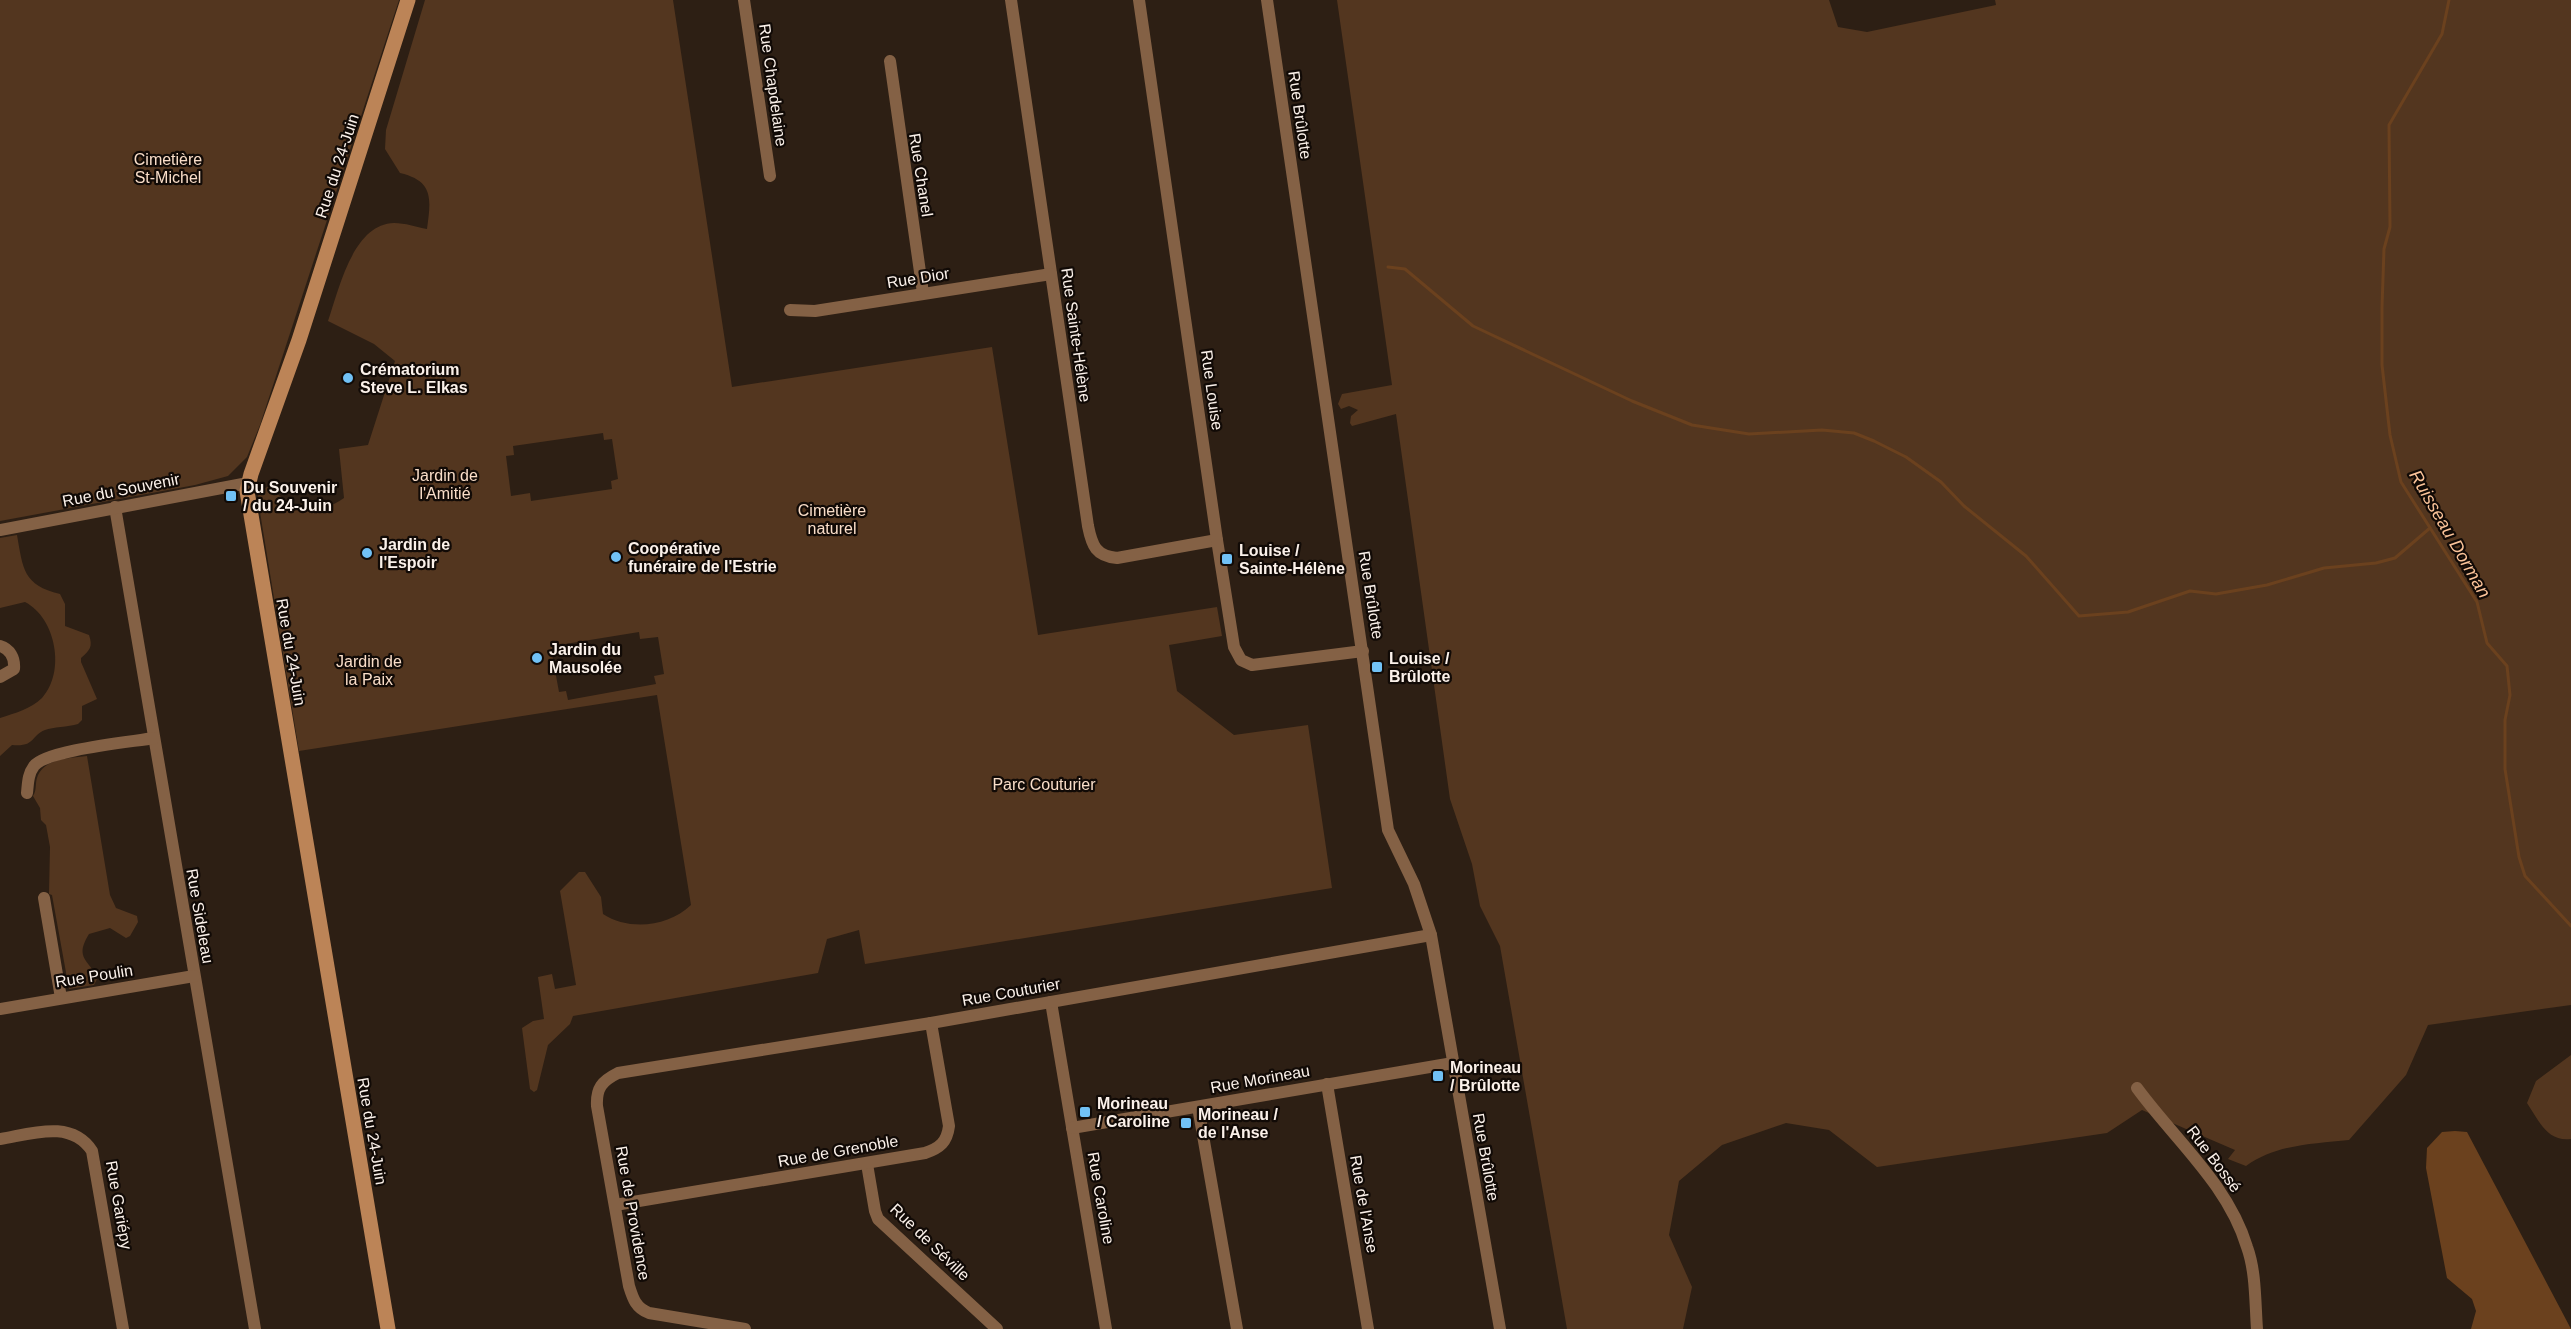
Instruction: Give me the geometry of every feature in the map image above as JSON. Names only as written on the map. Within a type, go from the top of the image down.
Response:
[{"type":"street","name":"Rue du 24-Juin","points":[[388,1329],[247,501],[248,483],[299,340],[408,0]]},
{"type":"street","name":"Rue Chapdelaine","points":[[744,0],[770,176]]},
{"type":"street","name":"Rue Sainte-Hélène","points":[[1011,0],[1088,526],[1093,546],[1106,557],[1117,558],[1217,540]]},
{"type":"street","name":"Rue Louise","points":[[1139,0],[1232,639],[1240,660],[1252,665],[1363,651]]},
{"type":"street","name":"Rue Brûlotte","points":[[1267,0],[1388,830],[1417,892],[1431,935],[1500,1329]]},
{"type":"street","name":"Rue Chanel","points":[[890,61],[923,293]]},
{"type":"street","name":"Rue Dior","points":[[790,310],[815,310],[1051,274]]},
{"type":"street","name":"Rue du Souvenir","points":[[0,530],[248,483]]},
{"type":"street","name":"Rue Sideleau","points":[[115,507],[255,1329]]},
{"type":"street","points":[[0,646],[7,649],[14,662],[14,669],[0,677]]},
{"type":"street","points":[[27,793],[29,775],[34,765],[42,759],[59,753],[154,738]]},
{"type":"street","points":[[44,898],[61,998]]},
{"type":"street","name":"Rue Couturier","points":[[600,1086],[607,1078],[618,1074],[931,1023],[1431,935]]},
{"type":"street","name":"Rue Poulin","points":[[0,1009],[194,976]]},
{"type":"street","name":"Rue Caroline","points":[[1051,1002],[1106,1329]]},
{"type":"street","name":"Rue de Grenoble","points":[[615,1205],[867,1164],[925,1153],[938,1148],[948,1136],[949,1126],[931,1023]]},
{"type":"street","name":"Rue Morineau","points":[[1072,1128],[1453,1063]]},
{"type":"street","name":"Rue de l'Anse","points":[[1327,1084],[1368,1329]]},
{"type":"street","name":"Rue de Providence","points":[[600,1086],[597,1106],[629,1286],[635,1303],[641,1310],[745,1329]]},
{"type":"street","name":"Rue Bossé","points":[[2138,1088],[2227,1202],[2247,1246],[2258,1329]]},
{"type":"street","points":[[1198,1107],[1237,1329]]},
{"type":"street","name":"Rue Gariépy","points":[[0,1139],[63,1131],[80,1138],[92,1151],[123,1329]]},
{"type":"street","name":"Rue de Séville","points":[[867,1164],[874,1210],[878,1219],[997,1329]]},
{"type":"green space","name":"Cimetière St-Michel","points":[[0,0],[399,0],[260,425],[247,457],[228,476],[195,485],[0,521]]},
{"type":"green space","points":[[425,0],[673,0],[732,387],[992,347],[1038,635],[1217,607],[1222,636],[1169,645],[1177,691],[1234,735],[1308,725],[1332,888],[865,964],[859,930],[827,939],[818,973],[573,1016],[570,1024],[548,1045],[537,1090],[534,1092],[530,1089],[522,1028],[533,1021],[544,1019],[538,977],[552,974],[555,989],[576,985],[560,891],[579,872],[585,872],[601,897],[603,914],[624,923],[660,922],[682,912],[691,905],[657,695],[299,751],[258,492],[267,487],[287,501],[304,509],[322,509],[332,505],[344,498],[339,449],[368,445],[395,361],[374,344],[328,321],[350,260],[368,234],[380,226],[394,223],[427,229],[429,209],[425,186],[411,176],[400,173],[385,149],[386,130]],"holes":[[[603,433],[604,440],[612,439],[618,479],[611,481],[612,489],[531,501],[530,493],[511,496],[506,456],[514,455],[513,446]],[[639,632],[640,639],[658,637],[664,674],[654,676],[656,684],[568,700],[566,691],[559,692],[552,654],[560,652],[559,645]]]},
{"type":"green space","points":[[1337,0],[1829,0],[1838,27],[1867,32],[1996,5],[1995,0],[2571,0],[2571,1005],[2428,1025],[2406,1075],[2349,1140],[2283,1149],[2246,1166],[2228,1159],[2235,1150],[2142,1110],[2107,1133],[1877,1167],[1829,1130],[1786,1123],[1722,1145],[1679,1181],[1669,1235],[1692,1287],[1683,1329],[1567,1329],[1500,946],[1480,906],[1472,864],[1450,799],[1396,414],[1352,426],[1351,416],[1358,410],[1349,406],[1341,409],[1338,404],[1342,394],[1392,385]]},
{"type":"green space","points":[[17,535],[23,566],[27,574],[39,586],[60,594],[65,604],[65,626],[89,635],[90,648],[81,658],[81,662],[97,699],[82,706],[82,720],[78,724],[40,732],[29,743],[12,745],[0,756],[0,718],[38,702],[49,687],[54,674],[54,646],[44,620],[36,610],[25,602],[0,608],[0,538]]},
{"type":"green space","points":[[87,756],[110,895],[116,908],[137,916],[138,922],[130,936],[126,938],[110,928],[89,934],[83,955],[97,979],[94,985],[69,989],[52,895],[49,894],[50,847],[46,825],[41,820],[40,808],[33,796],[37,778],[45,766],[58,760]]},
{"type":"green space","points":[[2571,1055],[2571,1139],[2563,1139],[2544,1129],[2527,1103],[2536,1081]]},
{"type":"shaded area","points":[[2442,1132],[2467,1132],[2571,1329],[2471,1329],[2476,1311],[2472,1299],[2447,1278],[2426,1168],[2427,1148]]},
{"type":"waterway","name":"Ruisseau Dorman","points":[[2449,0],[2442,34],[2389,125],[2390,227],[2384,249],[2382,365],[2390,435],[2401,482],[2477,602],[2487,643],[2507,666],[2510,695],[2505,720],[2505,769],[2519,857],[2525,876],[2571,926]]},
{"type":"waterway","points":[[1388,267],[1405,269],[1473,326],[1632,401],[1692,425],[1749,434],[1822,430],[1854,433],[1906,457],[1941,482],[1964,506],[2026,556],[2079,616],[2128,612],[2190,591],[2216,594],[2267,585],[2324,568],[2376,563],[2395,558],[2430,528]]},
{"type":"place","name":"Crématorium Steve L. Elkas","points":[[348,378]]},
{"type":"place","name":"Du Souvenir / du 24-Juin","points":[[231,496]]},
{"type":"place","name":"Jardin de l'Espoir","points":[[367,553]]},
{"type":"place","name":"Coopérative funéraire de l'Estrie","points":[[616,557]]},
{"type":"place","name":"Louise / Sainte-Hélène","points":[[1227,559]]},
{"type":"place","name":"Jardin du Mausolée","points":[[537,658]]},
{"type":"place","name":"Louise / Brûlotte","points":[[1377,667]]},
{"type":"place","name":"Morineau / Brûlotte","points":[[1438,1076]]},
{"type":"place","name":"Morineau / Caroline","points":[[1085,1112]]},
{"type":"place","name":"Morineau / de l'Anse","points":[[1186,1123]]},
{"type":"park label","name":"Jardin de l'Amitié","points":[[445,484]]},
{"type":"park label","name":"Cimetière naturel","points":[[832,519]]},
{"type":"park label","name":"Jardin de la Paix","points":[[369,670]]},
{"type":"park label","name":"Parc Couturier","points":[[1044,784]]}]
